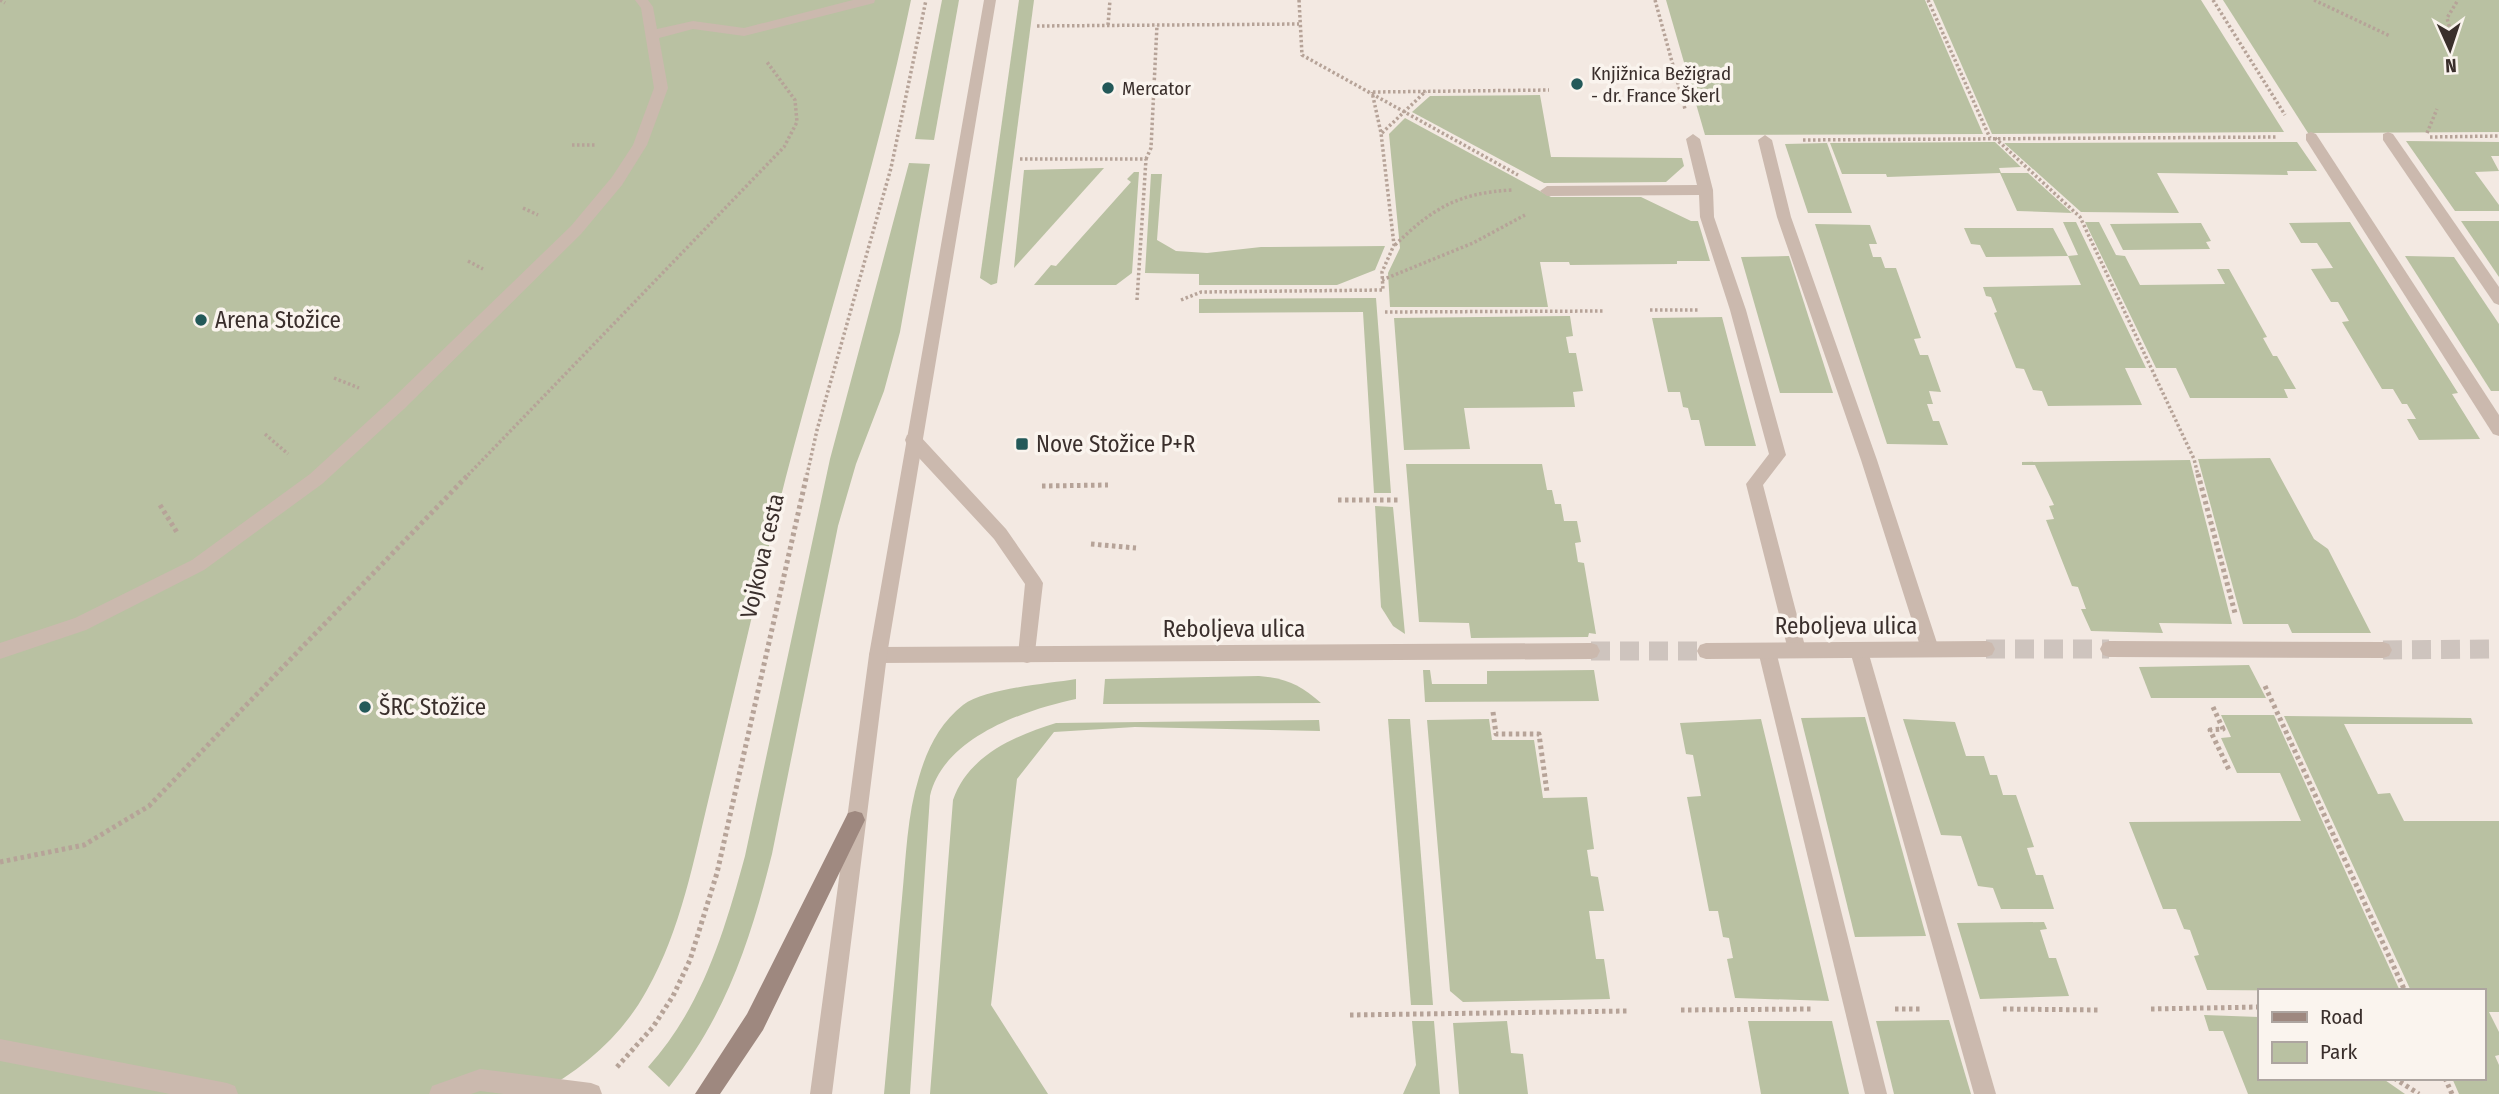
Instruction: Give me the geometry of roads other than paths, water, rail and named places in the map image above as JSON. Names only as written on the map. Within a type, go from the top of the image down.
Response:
[{"type":"main road","points":[[706,1094],[755,1023],[856,820]]},
{"type":"street","points":[[0,651],[80,624],[198,565],[316,479],[398,404],[576,230],[617,181],[640,145],[661,88],[647,7],[641,0]]},
{"type":"street","points":[[652,35],[693,25],[744,32],[869,0]]},
{"type":"street","points":[[821,1094],[878,655],[990,0]]},
{"type":"street","points":[[2305,137],[2499,429]]},
{"type":"street","points":[[2388,137],[2499,299]]},
{"type":"street","points":[[1693,139],[1706,190],[1707,217],[1738,310],[1778,455],[1754,484],[1797,650]]},
{"type":"street","points":[[1765,140],[1784,217],[1869,460],[1930,649]]},
{"type":"street","points":[[1547,191],[1706,190]]},
{"type":"street","points":[[913,440],[1000,534],[1034,583],[1027,654]]},
{"type":"street","name":"Reboljeva ulica","points":[[1706,651],[1986,649]]},
{"type":"street","points":[[2109,649],[2383,650]]},
{"type":"street","name":"Reboljeva ulica","points":[[878,655],[1591,651]]},
{"type":"street","points":[[1767,651],[1875,1094]]},
{"type":"street","points":[[1859,651],[1985,1094]]},
{"type":"street","points":[[0,1051],[227,1094]]},
{"type":"street","points":[[440,1094],[480,1080],[590,1093]]},
{"type":"tunnel","points":[[1986,649],[2109,649]]},
{"type":"tunnel","points":[[2383,650],[2499,649]]},
{"type":"tunnel","points":[[1591,651],[1706,651]]},
{"type":"place","name":"Knjižnica Bežigrad - dr. France Škerl","points":[[1577,84]]},
{"type":"place","name":"Mercator","points":[[1108,88]]},
{"type":"place","name":"Arena Stožice","points":[[201,320]]},
{"type":"place","name":"Nove Stožice P+R","points":[[1022,444]]},
{"type":"place","name":"ŠRC Stožice","points":[[365,707]]}]
